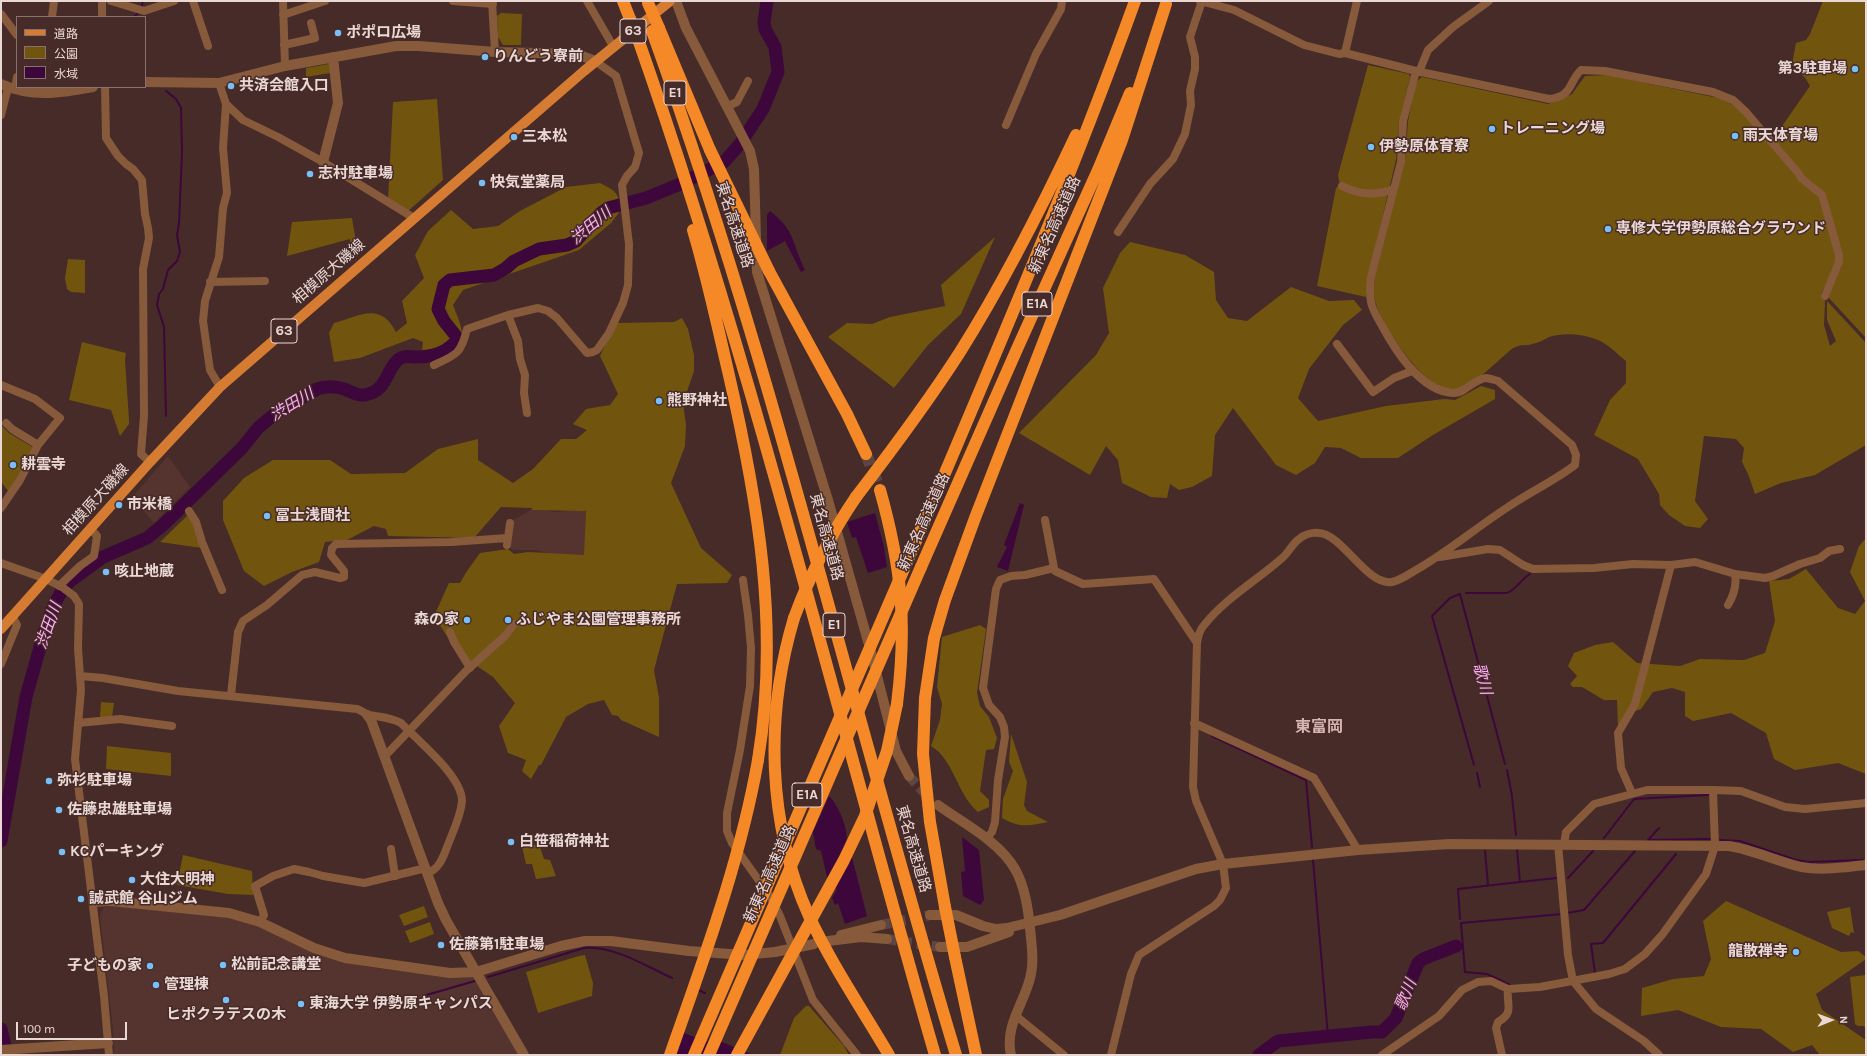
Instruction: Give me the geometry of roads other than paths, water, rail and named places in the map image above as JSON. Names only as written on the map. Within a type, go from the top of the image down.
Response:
[{"type":"highway","name":"E1","points":[[623,1],[643,53],[688,201],[756,410],[886,884],[935,1055]]},
{"type":"highway","points":[[889,1055],[835,966],[809,915],[795,877],[783,832],[776,784],[774,741],[776,711],[783,663],[794,618],[815,566],[838,524],[856,497],[929,399],[960,352],[996,291],[1076,136],[1134,1]]},
{"type":"highway","name":"E1","points":[[645,3],[655,29]]},
{"type":"highway","points":[[976,1055],[945,907],[930,822],[923,754],[925,698],[934,638],[945,600],[974,518],[1117,154],[1153,40],[1167,3]]},
{"type":"highway","points":[[655,29],[710,150],[768,271],[843,407],[866,454]]},
{"type":"highway","name":"東名高速道路","points":[[655,29],[768,391],[956,1055]]},
{"type":"highway","name":"新東名高速道路","points":[[694,1055],[1005,331],[1123,29]]},
{"type":"highway","name":"新東名高速道路","points":[[709,1055],[921,567],[1098,170],[1153,40]]},
{"type":"highway","points":[[670,1055],[699,974],[737,855],[758,760],[764,718],[768,646],[765,576],[760,531],[748,462],[688,201]]},
{"type":"highway","points":[[737,1055],[844,860],[865,816],[888,751],[897,704],[903,643],[900,583],[892,535],[880,490]]},
{"type":"main road","name":"相模原大磯線","points":[[1,629],[90,528],[220,387],[595,61],[670,1]]},
{"type":"street","points":[[52,16],[54,1]]},
{"type":"street","points":[[102,1],[102,16]]},
{"type":"street","points":[[111,1],[144,11],[174,1]]},
{"type":"street","points":[[193,1],[207,33],[208,46]]},
{"type":"street","points":[[283,1],[285,66]]},
{"type":"street","points":[[283,15],[325,1]]},
{"type":"street","points":[[453,1],[492,2],[495,52]]},
{"type":"street","points":[[587,1],[613,46]]},
{"type":"street","points":[[676,1],[686,28],[728,106],[750,151],[754,169],[757,272],[828,500],[871,652],[896,751],[909,776]]},
{"type":"street","points":[[1006,125],[1036,54],[1061,9],[1062,1]]},
{"type":"street","points":[[1118,232],[1150,184],[1173,159],[1185,134],[1191,104],[1190,91],[1195,69],[1195,57],[1190,36],[1201,1],[1234,10],[1246,15],[1273,31],[1304,45],[1338,54],[1345,53],[1417,72],[1549,99],[1556,98],[1568,91],[1575,76],[1582,70],[1605,71],[1713,92],[1733,100],[1801,178],[1822,195],[1839,255],[1839,262],[1825,296]]},
{"type":"street","points":[[1345,53],[1357,1]]},
{"type":"street","points":[[1111,1055],[1131,974],[1139,955],[1203,914],[1220,900],[1226,888],[1223,864],[1196,801],[1193,788],[1197,643],[1198,635],[1204,625],[1220,607],[1283,558],[1298,540],[1307,535],[1319,533],[1329,536],[1374,576],[1383,581],[1391,582],[1401,579],[1439,557],[1509,506],[1575,465],[1576,455],[1572,445],[1498,381],[1486,378],[1479,380],[1456,394],[1446,393],[1435,388],[1412,371],[1398,354],[1371,304],[1369,289],[1401,162],[1403,121],[1417,72],[1428,50],[1453,27],[1490,1]]},
{"type":"street","points":[[1,14],[16,34]]},
{"type":"street","points":[[284,45],[315,38],[311,23]]},
{"type":"street","points":[[146,82],[219,83],[285,66],[396,46],[419,46],[495,52],[577,54],[595,61],[616,76],[639,153],[635,167],[627,176],[622,185],[629,244],[628,285],[617,316],[597,350],[590,353],[583,351],[557,318],[543,309],[538,308],[508,315],[467,330],[463,345],[459,351],[452,357],[434,365]]},
{"type":"street","points":[[323,162],[338,103],[333,57]]},
{"type":"street","points":[[1,115],[8,87],[16,78]]},
{"type":"street","points":[[728,106],[737,102],[748,81]]},
{"type":"street","points":[[219,83],[226,104],[223,148],[227,194],[223,208],[219,257],[205,301],[203,321],[210,370],[220,387]]},
{"type":"street","points":[[8,87],[31,93],[56,94],[88,88]]},
{"type":"street","points":[[106,88],[106,138],[118,156],[126,164],[133,168],[142,180],[145,214],[148,228],[149,238],[143,269],[144,416],[141,454],[150,462]]},
{"type":"street","points":[[226,104],[243,120],[278,137],[323,162],[414,218]]},
{"type":"street","points":[[1342,186],[1362,193],[1377,194],[1394,189]]},
{"type":"street","points":[[210,282],[265,281]]},
{"type":"street","points":[[508,315],[518,341],[520,359],[525,375],[524,393],[528,413]]},
{"type":"street","points":[[1337,344],[1374,392],[1394,378],[1412,371]]},
{"type":"street","points":[[1,385],[35,399],[60,418],[38,444],[20,480],[1,508]]},
{"type":"street","points":[[6,423],[12,429],[38,444]]},
{"type":"street","points":[[189,511],[196,522],[202,542],[222,590]]},
{"type":"street","points":[[1045,520],[1055,571],[1083,584],[1154,579],[1197,643]]},
{"type":"street","points":[[231,696],[238,632],[241,624],[254,613],[267,605],[302,575],[315,572],[340,578],[344,577],[344,571],[331,555],[332,548],[336,544],[507,542],[510,523]]},
{"type":"street","points":[[61,586],[80,566],[94,556],[96,536],[90,528]]},
{"type":"street","points":[[1439,557],[1488,549],[1500,550],[1523,565],[1533,569],[1594,568],[1634,564],[1671,565],[1695,562],[1735,574],[1765,578],[1820,558],[1829,551],[1840,549]]},
{"type":"street","points":[[1,563],[61,586],[73,596],[78,602],[80,608],[78,637],[81,690],[75,759],[93,902],[109,1055]]},
{"type":"street","points":[[1632,793],[1621,768],[1618,733],[1635,704],[1671,565]]},
{"type":"street","points":[[986,839],[992,832],[995,822],[998,780],[1005,737],[1004,727],[1000,717],[989,705],[983,688],[996,589],[998,583],[1004,578],[1054,568]]},
{"type":"street","points":[[1728,605],[1734,596],[1736,582],[1735,574]]},
{"type":"street","points":[[743,580],[751,648],[750,686],[740,750],[727,813],[727,831],[732,843],[770,896],[788,934],[792,949],[813,1000],[857,1055]]},
{"type":"street","points":[[1,664],[17,625],[12,616]]},
{"type":"street","points":[[385,756],[410,732],[470,668],[506,636],[514,624]]},
{"type":"street","points":[[450,632],[454,642],[470,668]]},
{"type":"street","points":[[80,676],[103,678],[178,691],[357,709],[367,715],[371,720],[385,756],[446,920],[524,1055]]},
{"type":"street","points":[[260,922],[264,915],[255,886],[273,876],[298,869],[323,876],[364,883],[427,871],[437,868],[441,861],[460,814],[462,800],[450,772],[410,732],[394,719],[376,714],[367,715]]},
{"type":"street","points":[[78,723],[120,719],[172,726]]},
{"type":"street","points":[[1194,723],[1314,778],[1358,850]]},
{"type":"street","points":[[1659,1055],[1644,1041],[1596,1009],[1573,981],[1565,933],[1561,844],[1566,832],[1594,804],[1647,790],[1740,791],[1785,807],[1806,809],[1866,804]]},
{"type":"street","points":[[1382,1055],[1439,1016],[1462,990],[1478,982],[1491,981],[1508,989],[1540,987],[1609,974],[1625,969],[1645,954],[1662,935],[1706,874],[1715,846],[1713,790]]},
{"type":"street","points":[[938,805],[1003,853],[1016,870],[1025,893],[1033,956],[1032,974],[1010,1031],[1011,1055]]},
{"type":"street","points":[[930,915],[956,915],[983,926],[996,929],[1007,928],[1060,915],[1196,869],[1223,864],[1358,850],[1449,844],[1729,846],[1749,849],[1784,862],[1812,868],[1824,869],[1866,865]]},
{"type":"street","points":[[391,849],[395,876]]},
{"type":"street","points":[[93,902],[111,901],[229,913],[260,922],[319,950],[355,961],[450,973],[476,972],[561,946],[585,941],[623,942],[711,954],[744,955],[792,949],[814,944]]},
{"type":"street","points":[[940,947],[967,947],[1029,923]]},
{"type":"street","points":[[881,925],[853,931],[831,940],[861,937],[886,939]]},
{"type":"street","points":[[1502,1055],[1496,1028],[1498,1022],[1506,1018],[1509,1010],[1508,989]]},
{"type":"street","points":[[1015,1015],[1064,1055]]},
{"type":"street","points":[[1,1050],[108,1043]]},
{"type":"water","points":[[770,211],[785,225],[805,270],[801,272],[785,241],[767,251],[767,215]]},
{"type":"water","points":[[1020,503],[1024,505],[1008,571],[997,567],[1007,547],[1004,545]]},
{"type":"water","points":[[875,513],[884,547],[887,567],[868,573],[856,537],[852,538],[847,522]]},
{"type":"water","points":[[829,796],[836,805],[845,825],[847,838],[846,843],[849,846],[867,916],[845,924],[838,903],[835,905],[832,898],[837,889],[829,885],[821,851],[816,849],[813,832]]},
{"type":"water","points":[[962,837],[979,850],[984,900],[980,905],[963,896],[961,872],[965,871]]},
{"type":"water","points":[[684,1033],[707,1042],[710,1037],[753,1055],[676,1055]]},
{"type":"waterway","points":[[142,5],[143,1]]},
{"type":"waterway","name":"渋田川","points":[[1,841],[26,697],[44,633],[54,605],[69,582],[103,557],[147,538],[163,525],[242,448],[258,428],[277,412],[323,387],[338,387],[361,395],[372,393],[382,385],[391,368],[399,359],[405,357],[422,357],[433,355],[449,348],[457,340],[456,336],[444,321],[438,309],[444,285],[450,280],[494,275],[514,261],[539,249],[567,245],[576,241],[601,213],[608,208],[646,198],[678,185],[724,162],[740,144],[763,109],[778,72],[775,47],[765,29],[764,22],[767,1]]},
{"type":"waterway","points":[[135,16],[138,13]]},
{"type":"waterway","points":[[166,91],[176,99],[181,108],[182,153],[179,223],[177,235],[180,252],[177,261],[168,270],[163,289],[159,294],[157,305],[164,327],[166,416]]},
{"type":"waterway","name":"歌川","points":[[1466,593],[1507,593],[1514,589],[1530,574]]},
{"type":"waterway","points":[[1474,765],[1432,616],[1450,598],[1460,594],[1505,764]]},
{"type":"waterway","points":[[1212,736],[1306,780],[1312,847]]},
{"type":"waterway","name":"歌川","points":[[1507,770],[1512,796],[1516,835]]},
{"type":"waterway","points":[[1477,773],[1480,787]]},
{"type":"waterway","points":[[1604,838],[1634,799],[1708,795]]},
{"type":"waterway","points":[[1648,840],[1659,828]]},
{"type":"waterway","points":[[1648,840],[1710,839]]},
{"type":"waterway","points":[[1720,840],[1740,841],[1796,860],[1809,862],[1863,860]]},
{"type":"waterway","name":"歌川","points":[[1460,919],[1458,889],[1520,882],[1517,850]]},
{"type":"waterway","points":[[1485,851],[1488,885]]},
{"type":"waterway","points":[[1568,878],[1593,851]]},
{"type":"waterway","points":[[1567,913],[1584,910],[1635,851]]},
{"type":"waterway","points":[[1595,973],[1591,944],[1603,943],[1676,854]]},
{"type":"waterway","points":[[1313,860],[1328,1036]]},
{"type":"waterway","points":[[1520,882],[1556,878]]},
{"type":"waterway","name":"歌川","points":[[1510,985],[1487,974],[1465,972],[1461,923],[1562,914]]},
{"type":"waterway","name":"歌川","points":[[1376,1032],[1382,1032],[1396,1018],[1418,963],[1423,959],[1456,946]]},
{"type":"waterway","points":[[488,977],[584,948],[595,948],[629,957],[672,978]]},
{"type":"waterway","points":[[423,996],[475,981]]},
{"type":"waterway","points":[[698,990],[705,993]]},
{"type":"waterway","name":"渋田川","points":[[1,1029],[7,1055]]},
{"type":"waterway","name":"歌川","points":[[1259,1055],[1278,1041],[1372,1032]]},
{"type":"tunnel","points":[[866,454],[880,490]]},
{"type":"tunnel","points":[[909,776],[930,799]]},
{"type":"tunnel","points":[[881,925],[930,915]]},
{"type":"tunnel","points":[[887,939],[940,947]]},
{"type":"place","name":"ポポロ広場","points":[[338,33]]},
{"type":"place","name":"りんどう寮前","points":[[485,57]]},
{"type":"place","name":"第3駐車場","points":[[1855,69]]},
{"type":"place","name":"共済会館入口","points":[[231,86]]},
{"type":"place","name":"トレーニング場","points":[[1492,129]]},
{"type":"place","name":"雨天体育場","points":[[1735,136]]},
{"type":"place","name":"三本松","points":[[514,137]]},
{"type":"place","name":"伊勢原体育寮","points":[[1371,147]]},
{"type":"place","name":"志村駐車場","points":[[310,174]]},
{"type":"place","name":"快気堂薬局","points":[[482,183]]},
{"type":"place","name":"専修大学伊勢原総合グラウンド","points":[[1608,229]]},
{"type":"place","name":"熊野神社","points":[[659,401]]},
{"type":"place","name":"耕雲寺","points":[[13,465]]},
{"type":"place","name":"市米橋","points":[[119,505]]},
{"type":"place","name":"冨士浅間社","points":[[267,516]]},
{"type":"place","name":"咳止地蔵","points":[[106,572]]},
{"type":"place","name":"森の家","points":[[467,620]]},
{"type":"place","name":"ふじやま公園管理事務所","points":[[508,620]]},
{"type":"place","name":"弥杉駐車場","points":[[49,781]]},
{"type":"place","name":"佐藤忠雄駐車場","points":[[59,810]]},
{"type":"place","name":"白笹稲荷神社","points":[[511,842]]},
{"type":"place","name":"KCパーキング","points":[[62,852]]},
{"type":"place","name":"大住大明神","points":[[132,880]]},
{"type":"place","name":"誠武館 谷山ジム","points":[[81,899]]},
{"type":"place","name":"佐藤第1駐車場","points":[[441,945]]},
{"type":"place","name":"龍散禅寺","points":[[1796,952]]},
{"type":"place","name":"松前記念講堂","points":[[223,965]]},
{"type":"place","name":"子どもの家","points":[[150,966]]},
{"type":"place","name":"管理棟","points":[[156,985]]},
{"type":"place","name":"ヒポクラテスの木","points":[[226,1000]]},
{"type":"place","name":"東海大学 伊勢原キャンパス","points":[[301,1004]]},
{"type":"district","name":"東富岡","points":[[1319,727]]}]
